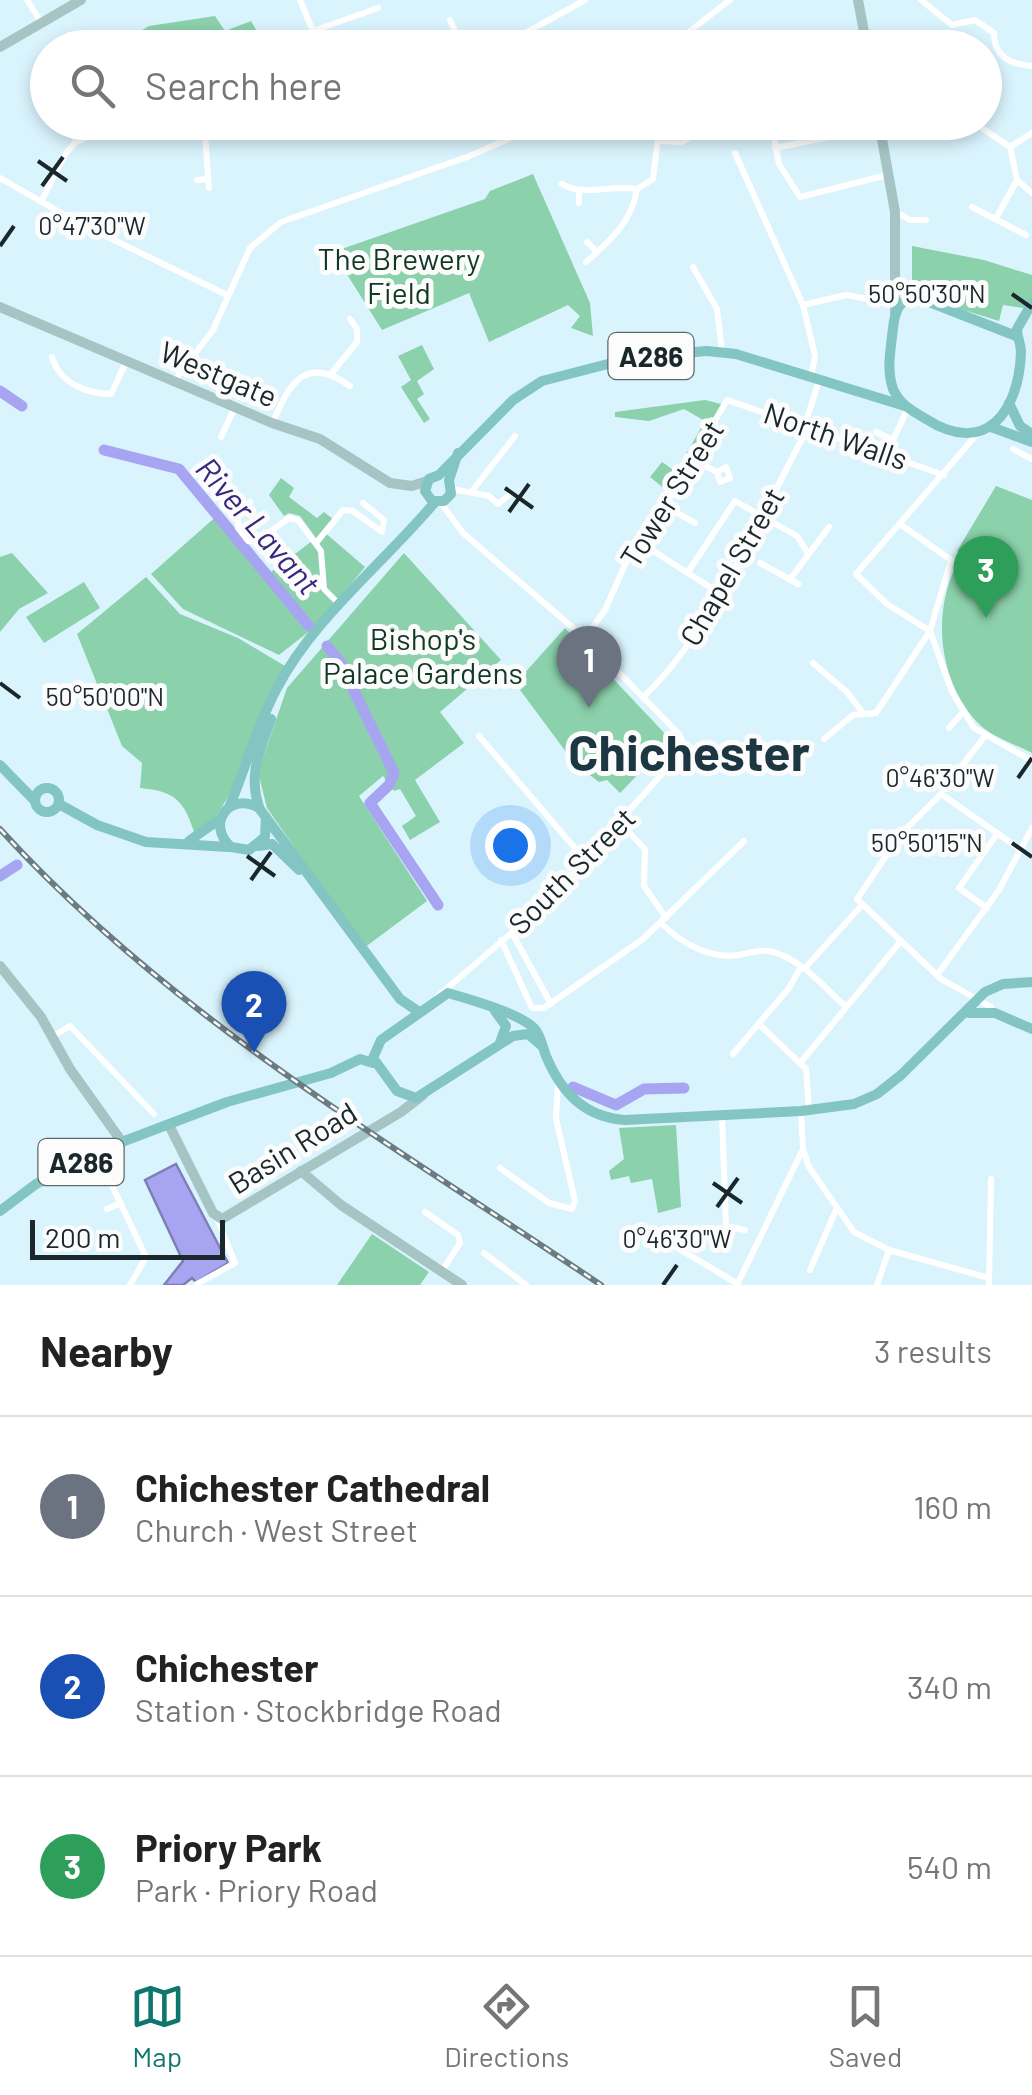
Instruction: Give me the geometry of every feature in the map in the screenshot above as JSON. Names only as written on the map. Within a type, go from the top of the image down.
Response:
[{"type":"main road","points":[[867,395],[882,390],[890,377],[895,309],[914,298],[1016,336]]},
{"type":"main road","name":"A286","points":[[230,806],[276,690],[341,606],[412,526],[437,492],[458,452],[513,400],[542,382],[635,358],[722,352],[907,407],[950,433],[978,434],[990,428],[1009,402],[1021,352],[1016,336],[1022,314],[1032,303]]},
{"type":"main road","points":[[984,322],[999,323],[1022,314]]},
{"type":"main road","points":[[890,377],[907,407]]},
{"type":"main road","points":[[1009,402],[1020,426],[1032,434]]},
{"type":"main road","points":[[990,428],[1003,428],[1032,442]]},
{"type":"main road","name":"A286","points":[[262,813],[252,788],[254,769],[282,693],[400,540]]},
{"type":"main road","points":[[0,765],[38,796],[44,812],[58,804]]},
{"type":"main road","points":[[38,796],[55,791],[58,804],[97,825],[146,842],[231,847],[272,844],[292,861],[394,1001],[399,1013],[397,1029]]},
{"type":"main road","points":[[188,842],[230,806],[242,802],[262,813],[400,999],[420,1012]]},
{"type":"main road","points":[[256,847],[267,830],[262,813]]},
{"type":"main road","points":[[220,818],[220,835],[231,847]]},
{"type":"main road","points":[[319,1076],[381,1040],[448,993],[521,1018],[532,1026],[558,1082],[582,1106],[614,1119],[840,1107],[877,1094],[968,1013],[989,989],[1032,982]]},
{"type":"main road","points":[[989,989],[993,1010]]},
{"type":"main road","points":[[968,1013],[993,1010],[1032,1029]]},
{"type":"main road","points":[[495,1011],[506,1026],[500,1044]]},
{"type":"main road","points":[[169,1126],[210,1108],[319,1076],[360,1059],[374,1063],[397,1091],[411,1098],[424,1095],[500,1044],[528,1034],[542,1046]]},
{"type":"main road","points":[[374,1063],[373,1050],[381,1040]]},
{"type":"main road","name":"A286","points":[[0,1212],[36,1184],[122,1142],[169,1126]]},
{"type":"street","points":[[27,0],[41,22]]},
{"type":"street","points":[[0,47],[82,0]]},
{"type":"street","points":[[300,0],[313,30],[378,8]]},
{"type":"street","points":[[530,30],[584,0]]},
{"type":"street","points":[[691,30],[730,0]]},
{"type":"street","points":[[862,1],[865,30]]},
{"type":"street","points":[[922,5],[952,25],[975,20],[990,30]]},
{"type":"street","points":[[450,20],[455,30]]},
{"type":"street","points":[[1002,56],[1032,66]]},
{"type":"street","points":[[1010,147],[1032,133]]},
{"type":"street","points":[[41,202],[81,140]]},
{"type":"street","points":[[197,180],[209,183],[205,140]]},
{"type":"street","points":[[174,380],[213,330],[250,248],[281,222],[467,157],[502,140]]},
{"type":"street","points":[[586,262],[622,226],[637,188],[653,179],[660,141],[686,140]]},
{"type":"street","points":[[774,140],[779,164],[800,198],[888,174]]},
{"type":"street","points":[[776,148],[818,140]]},
{"type":"street","points":[[882,140],[894,212],[895,309]]},
{"type":"street","points":[[1000,140],[1010,147],[1017,180],[1032,193]]},
{"type":"street","points":[[735,152],[803,305],[815,380]]},
{"type":"street","points":[[0,178],[227,295]]},
{"type":"street","points":[[996,218],[1017,180]]},
{"type":"street","points":[[562,184],[578,191],[615,184],[637,188]]},
{"type":"street","points":[[578,191],[579,203]]},
{"type":"street","points":[[972,207],[1026,235]]},
{"type":"street","points":[[894,212],[910,220],[926,220]]},
{"type":"street","points":[[588,242],[597,252]]},
{"type":"street","points":[[693,267],[717,309],[722,352]]},
{"type":"street","points":[[895,283],[914,298]]},
{"type":"street","points":[[803,305],[822,298],[860,297],[886,299],[895,309]]},
{"type":"street","name":"Westgate","points":[[0,307],[235,408],[335,446],[390,483],[437,492]]},
{"type":"street","points":[[331,374],[357,342],[357,329],[350,318]]},
{"type":"street","points":[[64,363],[53,362],[88,394],[111,394],[126,361]]},
{"type":"street","points":[[272,423],[294,379],[331,374],[350,386]]},
{"type":"street","name":"Chapel Street","points":[[643,697],[676,661],[763,514],[807,421],[815,380]]},
{"type":"street","name":"North Walls","points":[[727,400],[807,421],[944,475]]},
{"type":"street","name":"Tower Street","points":[[585,638],[604,610],[632,548],[641,543],[665,506],[727,400]]},
{"type":"street","points":[[876,432],[892,440],[907,407]]},
{"type":"street","points":[[220,437],[235,408]]},
{"type":"street","points":[[950,433],[958,454]]},
{"type":"street","points":[[978,434],[856,574],[886,604],[930,631],[963,712],[985,736],[1032,761]]},
{"type":"street","points":[[472,491],[515,436]]},
{"type":"street","points":[[1014,449],[1032,459]]},
{"type":"street","points":[[694,460],[716,472]]},
{"type":"street","points":[[437,492],[472,491],[498,504],[508,496]]},
{"type":"street","points":[[437,492],[463,533],[585,638],[643,697]]},
{"type":"street","points":[[250,502],[238,510],[238,528],[248,541],[256,542],[290,518],[298,520],[316,543],[324,589],[341,606]]},
{"type":"street","points":[[316,543],[343,510],[353,511],[382,532],[384,520],[363,502]]},
{"type":"street","points":[[688,572],[730,504],[742,502],[763,514],[797,536],[807,552]]},
{"type":"street","points":[[665,506],[696,524]]},
{"type":"street","points":[[824,739],[853,714],[876,713],[930,631],[951,560],[900,524]]},
{"type":"street","points":[[760,563],[794,581],[807,552],[828,528]]},
{"type":"street","points":[[641,543],[719,593]]},
{"type":"street","points":[[812,663],[847,692],[863,714]]},
{"type":"street","name":"South Street","points":[[436,998],[553,895],[579,852],[618,821],[682,750],[680,736],[643,697]]},
{"type":"street","points":[[950,728],[963,712]]},
{"type":"street","points":[[479,736],[579,852]]},
{"type":"street","points":[[733,1054],[860,902],[900,835],[942,792],[985,736]]},
{"type":"street","points":[[942,792],[1020,849]]},
{"type":"street","points":[[618,821],[646,850],[644,886],[682,941],[713,954],[769,951],[802,968],[844,1005]]},
{"type":"street","points":[[937,975],[987,908],[1032,828]]},
{"type":"street","points":[[987,908],[959,888],[997,834]]},
{"type":"street","points":[[500,942],[532,1008],[548,1006],[612,964],[664,920],[744,841]]},
{"type":"street","points":[[860,902],[937,975],[993,1010]]},
{"type":"street","points":[[512,933],[548,1006]]},
{"type":"street","points":[[666,1241],[737,1284],[758,1249],[802,1150],[805,1111],[801,1062],[844,1005],[901,941]]},
{"type":"street","points":[[0,966],[122,1142]]},
{"type":"street","points":[[460,973],[456,981],[460,996]]},
{"type":"street","points":[[759,1024],[801,1062]]},
{"type":"street","points":[[52,1037],[70,1026],[154,1114]]},
{"type":"street","points":[[500,1168],[552,1205],[572,1209],[575,1201],[556,1118],[558,1082]]},
{"type":"street","points":[[393,1115],[400,1102],[397,1091]]},
{"type":"street","name":"Basin Road","points":[[217,1218],[229,1216],[424,1095]]},
{"type":"street","points":[[722,1115],[726,1226],[744,1230]]},
{"type":"street","points":[[169,1126],[217,1218],[235,1263],[197,1284]]},
{"type":"street","points":[[802,1150],[836,1210],[854,1232],[889,1250],[989,1282],[991,1179]]},
{"type":"street","points":[[98,1154],[146,1257],[130,1285]]},
{"type":"street","points":[[301,1172],[319,1189],[462,1285]]},
{"type":"street","points":[[106,1209],[121,1203]]},
{"type":"street","points":[[810,1270],[836,1210]]},
{"type":"street","points":[[425,1212],[458,1234],[460,1243],[441,1272]]},
{"type":"street","points":[[877,1285],[889,1250]]},
{"type":"street","points":[[484,1253],[526,1285]]},
{"type":"green space","points":[[215,16],[224,30],[142,30]]},
{"type":"green space","points":[[251,21],[256,30],[228,30]]},
{"type":"green space","name":"The Brewery Field","points":[[533,174],[590,303],[593,336],[571,328],[580,316],[568,305],[489,342],[469,293],[382,330],[333,252],[485,199],[490,191]]},
{"type":"green space","points":[[912,246],[984,260],[1032,275],[1032,300],[1023,308],[1003,305],[999,321],[912,294]]},
{"type":"green space","points":[[422,345],[434,369],[417,381],[424,394],[417,399],[430,419],[424,423],[401,387],[411,380],[398,356]]},
{"type":"green space","points":[[705,400],[721,404],[717,420],[671,494],[650,477],[662,462],[676,472],[705,421],[684,409],[649,421],[615,417],[615,412]]},
{"type":"green space","points":[[281,478],[294,488],[289,497],[317,518],[324,512],[333,519],[323,531],[365,567],[316,626],[279,655],[183,609],[151,574],[220,513],[271,572],[316,538],[300,516],[284,516],[269,495]]},
{"type":"green space","points":[[996,486],[1032,500],[1032,753],[977,722],[953,684],[942,640],[946,596],[962,555],[957,551]]},
{"type":"green space","points":[[12,553],[48,593],[19,609],[0,632],[0,557]]},
{"type":"green space","name":"Bishop's Palace Gardens","points":[[404,553],[501,660],[440,712],[464,743],[415,780],[440,822],[410,840],[402,826],[416,816],[400,789],[394,791],[383,776],[359,796],[427,901],[364,948],[267,808],[258,772],[287,688]]},
{"type":"green space","points":[[146,577],[180,614],[238,638],[285,666],[228,797],[217,815],[195,835],[177,800],[140,788],[142,763],[122,746],[77,634]]},
{"type":"green space","points":[[84,582],[100,608],[44,643],[26,617]]},
{"type":"green space","points":[[565,628],[671,740],[620,793],[607,780],[599,782],[575,764],[520,690],[527,684],[521,677]]},
{"type":"green space","points":[[676,1125],[681,1207],[658,1213],[652,1179],[631,1183],[629,1176],[611,1180],[609,1171],[624,1159],[619,1128]]},
{"type":"green space","points":[[372,1234],[429,1272],[420,1285],[337,1285]]},
{"type":"shaded area","points":[[176,1164],[228,1263],[196,1282],[192,1278],[183,1285],[164,1285],[183,1261],[145,1180]]},
{"type":"waterway","name":"River Lavant","points":[[0,391],[22,406]]},
{"type":"waterway","name":"River Lavant","points":[[104,450],[179,469],[309,626]]},
{"type":"waterway","name":"River Lavant","points":[[327,646],[340,662],[394,773],[389,785],[370,803],[438,905]]},
{"type":"waterway","name":"River Lavant","points":[[0,876],[17,865]]},
{"type":"waterway","name":"River Lavant","points":[[573,1087],[616,1105],[644,1089],[684,1088]]},
{"type":"railway","points":[[0,829],[66,897],[210,1019],[286,1075],[601,1285]]},
{"type":"place","name":"Priory Park","points":[[986,618]]},
{"type":"place","name":"Chichester Cathedral","points":[[589,708]]},
{"type":"place","name":"Chichester","points":[[254,1053]]},
{"type":"district","name":"Chichester","points":[[689,751]]}]
